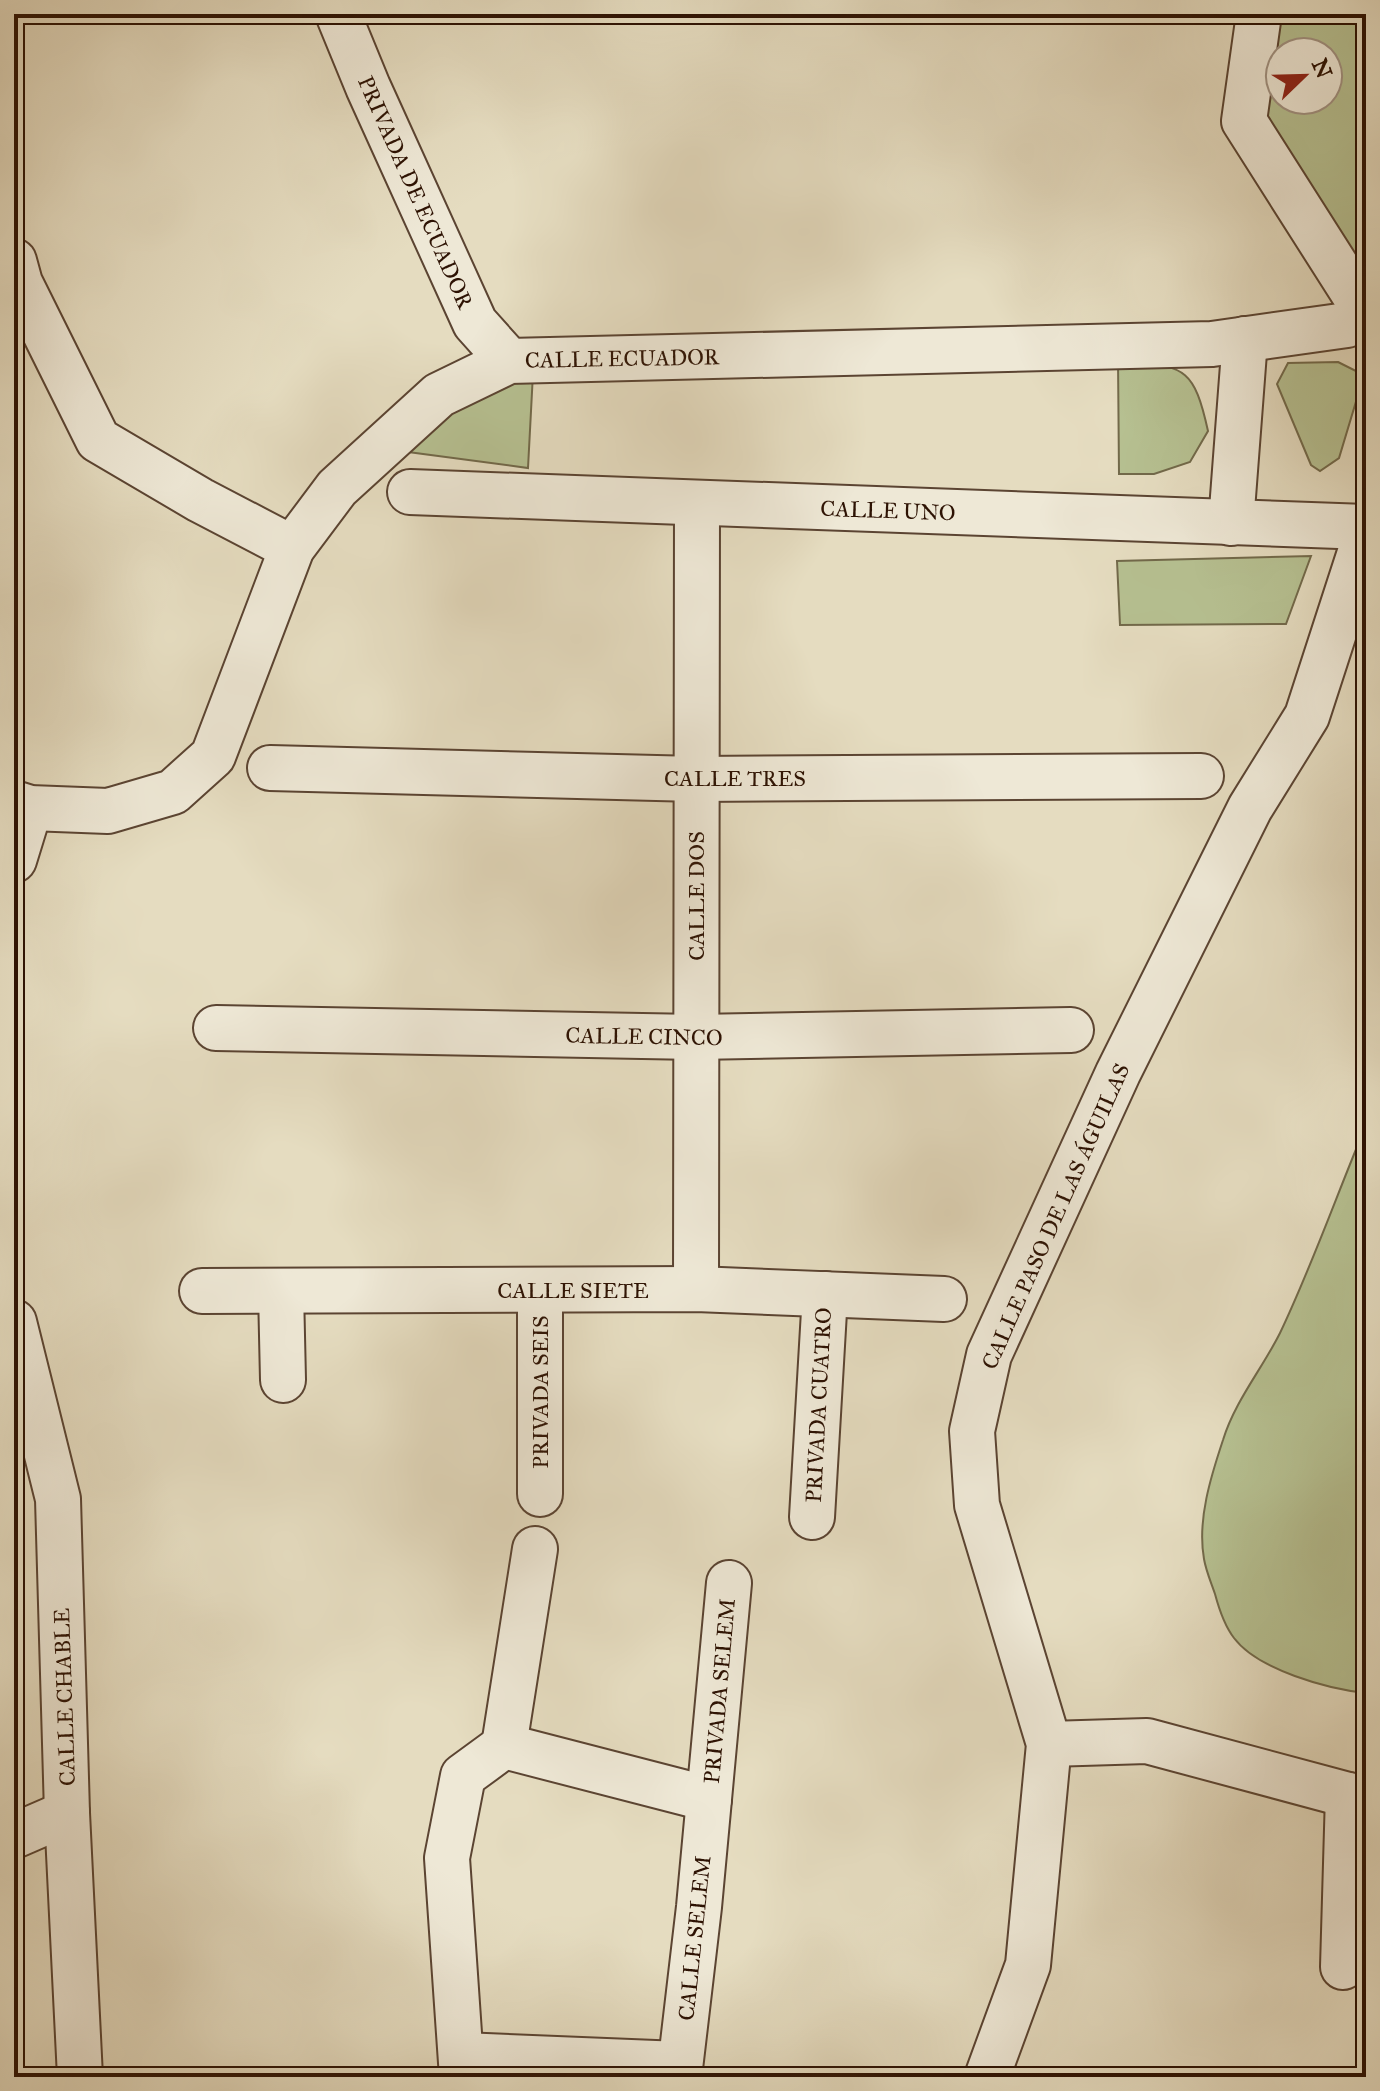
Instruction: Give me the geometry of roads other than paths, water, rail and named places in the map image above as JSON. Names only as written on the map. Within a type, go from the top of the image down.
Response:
[{"type":"street","name":"PRIVADA DE ECUADOR","points":[[338,14],[475,323],[509,361]]},
{"type":"street","points":[[1259,14],[1244,121],[1366,315]]},
{"type":"street","points":[[14,261],[20,283],[98,440],[200,500],[292,548]]},
{"type":"street","name":"CALLE ECUADOR","points":[[22,806],[108,811],[173,792],[213,756],[292,548],[337,488],[439,395],[509,361],[1212,344],[1347,325],[1366,315]]},
{"type":"street","points":[[1231,523],[1245,339]]},
{"type":"street","name":"CALLE UNO","points":[[410,492],[1366,527]]},
{"type":"street","name":"CALLE DOS","points":[[696,1289],[697,503]]},
{"type":"street","name":"CALLE PASO DE LAS ÁGUILAS","points":[[987,2077],[1028,1965],[1049,1744],[977,1505],[972,1431],[989,1355],[1118,1073],[1201,905],[1250,808],[1307,716],[1366,534]]},
{"type":"street","name":"CALLE TRES","points":[[270,768],[696,779],[1201,776]]},
{"type":"street","points":[[14,860],[22,806]]},
{"type":"street","name":"CALLE CINCO","points":[[216,1028],[696,1037],[1071,1030]]},
{"type":"street","name":"CALLE SIETE","points":[[202,1291],[696,1289],[944,1299]]},
{"type":"street","name":"PRIVADA SEIS","points":[[540,1290],[540,1494]]},
{"type":"street","points":[[281,1291],[283,1380]]},
{"type":"street","name":"PRIVADA CUATRO","points":[[812,1517],[825,1294]]},
{"type":"street","name":"CALLE CHABLE","points":[[14,1322],[58,1499],[67,1813],[80,2077]]},
{"type":"street","points":[[535,1549],[504,1746],[463,1776],[447,1858],[462,2066],[680,2070]]},
{"type":"street","name":"PRIVADA SELEM","points":[[709,1799],[729,1583]]},
{"type":"street","points":[[1049,1744],[1147,1741],[1357,1796],[1343,1967]]},
{"type":"street","points":[[504,1746],[709,1799]]},
{"type":"street","name":"CALLE SELEM","points":[[680,2070],[709,1799]]},
{"type":"street","points":[[14,1836],[67,1813]]}]
